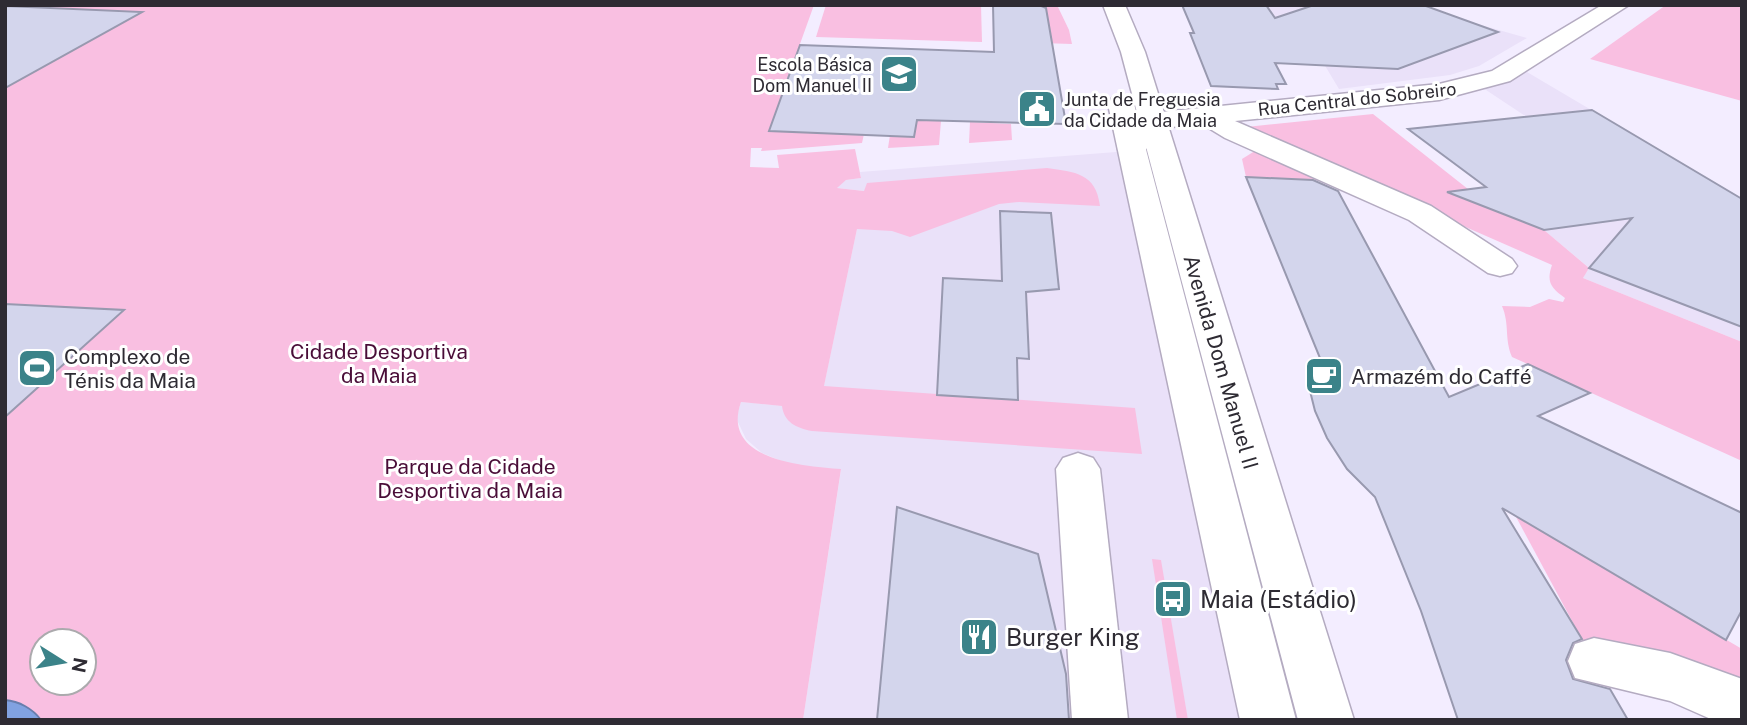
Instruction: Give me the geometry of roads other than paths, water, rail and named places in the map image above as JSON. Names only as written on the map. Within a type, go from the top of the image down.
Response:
[{"type":"main road","name":"Avenida Dom Manuel II","points":[[1090,5],[1142,135],[1326,720]]},
{"type":"main road","name":"Avenida Dom Manuel II","points":[[1114,5],[1126,30],[1142,135],[1268,720]]},
{"type":"main road","points":[[1573,7],[1611,10]]},
{"type":"main road","name":"Rua Central do Sobreiro","points":[[1142,135],[1206,115],[1439,92],[1483,83],[1611,10]]},
{"type":"main road","points":[[1206,115],[1235,132],[1419,213],[1500,266]]},
{"type":"main road","points":[[1078,469],[1100,720]]},
{"type":"main road","points":[[1594,661],[1635,667],[1684,680],[1742,707]]},
{"type":"water","points":[[5,700],[25,706],[41,720],[5,720]]},
{"type":"place","name":"Escola Básica Dom Manuel II","points":[[899,74]]},
{"type":"place","name":"Junta de Freguesia da Cidade da Maia","points":[[1037,109]]},
{"type":"place","name":"Complexo de Ténis da Maia","points":[[37,368]]},
{"type":"place","name":"Armazém do Caffé","points":[[1324,376]]},
{"type":"place","name":"Maia (Estádio)","points":[[1173,599]]},
{"type":"place","name":"Burger King","points":[[979,637]]},
{"type":"park label","name":"Cidade Desportiva da Maia","points":[[379,363]]},
{"type":"park label","name":"Parque da Cidade Desportiva da Maia","points":[[470,478]]}]
